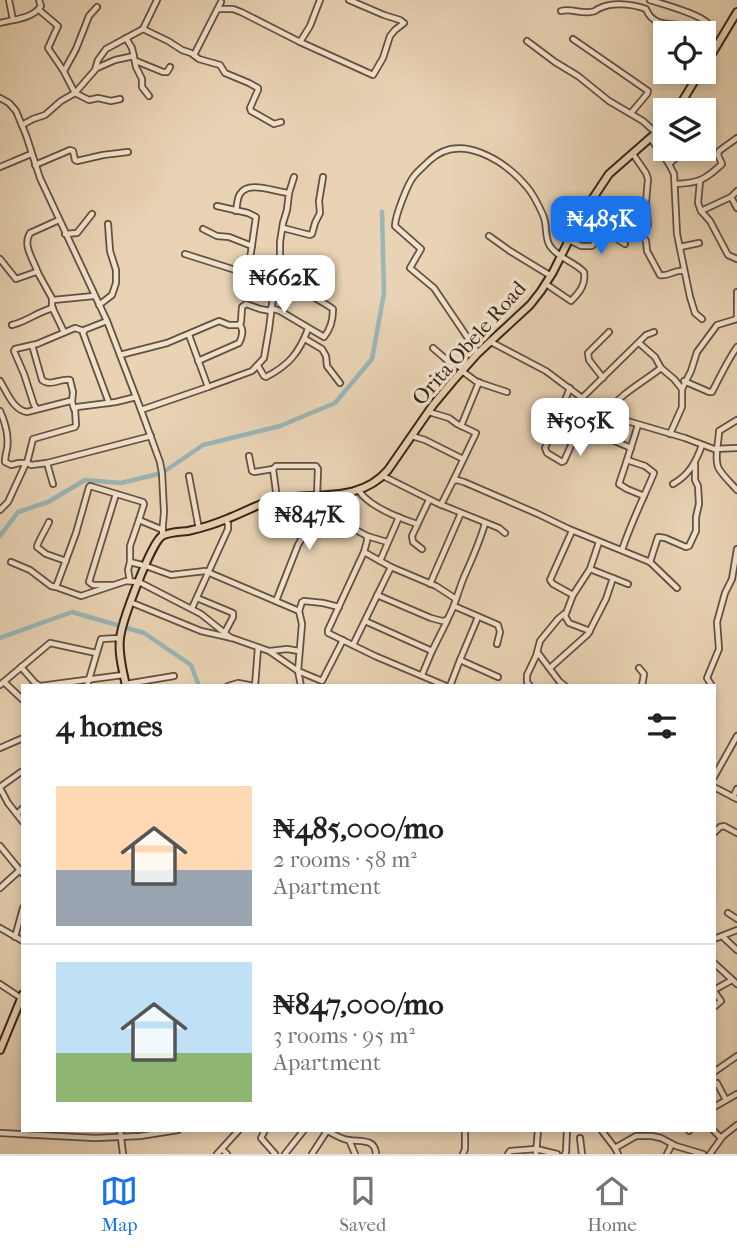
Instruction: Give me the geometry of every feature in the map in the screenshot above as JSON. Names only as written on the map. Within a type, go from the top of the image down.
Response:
[{"type":"main road","points":[[716,47],[737,12]]},
{"type":"main road","name":"Orita Obele Road","points":[[162,533],[199,528],[226,520],[276,499],[359,491],[383,476],[463,370],[530,305],[546,284],[568,240],[609,174],[653,137]]},
{"type":"main road","points":[[126,684],[120,638],[130,602],[162,533]]},
{"type":"main road","points":[[0,1050],[19,1011]]},
{"type":"street","points":[[9,0],[13,20]]},
{"type":"street","points":[[0,23],[39,10],[39,0]]},
{"type":"street","points":[[96,69],[98,60],[106,49],[144,29],[157,0]]},
{"type":"street","points":[[300,42],[310,26],[320,0]]},
{"type":"street","points":[[194,55],[220,1],[300,42],[374,74],[390,36],[404,23],[349,0]]},
{"type":"street","points":[[650,0],[704,21]]},
{"type":"street","points":[[561,10],[589,13],[608,6],[633,5],[646,9],[648,16],[658,21]]},
{"type":"street","points":[[64,72],[89,16],[97,7]]},
{"type":"street","points":[[218,9],[232,9]]},
{"type":"street","points":[[39,10],[58,26],[48,46],[75,93],[89,100],[120,99]]},
{"type":"street","points":[[144,29],[204,61],[220,65],[225,73],[258,88],[250,107],[251,111],[274,124],[281,122]]},
{"type":"street","points":[[126,38],[132,48],[142,86],[149,96]]},
{"type":"street","points":[[573,38],[648,91],[631,113]]},
{"type":"street","points":[[527,41],[609,101],[643,121],[653,135]]},
{"type":"street","points":[[22,125],[45,115],[75,93],[96,69],[115,60],[134,58],[163,72],[167,72],[170,67]]},
{"type":"street","points":[[0,98],[12,106],[22,125],[35,165],[107,321],[151,436],[162,473],[162,533],[139,520]]},
{"type":"street","points":[[675,184],[701,181],[722,164],[719,151],[737,138]]},
{"type":"street","points":[[478,354],[434,288],[410,268],[421,249],[395,226],[396,216],[415,175],[436,155],[454,149],[471,149],[493,158],[515,174],[529,189],[543,215],[547,240],[560,257],[584,272],[585,280],[581,290],[570,301],[546,284]]},
{"type":"street","points":[[35,165],[70,150],[76,161],[128,152]]},
{"type":"street","points":[[0,167],[31,153]]},
{"type":"street","points":[[633,154],[648,179],[648,225],[643,236]]},
{"type":"street","points":[[671,161],[669,163],[675,184],[675,224],[684,271],[695,312],[702,319]]},
{"type":"street","points":[[141,410],[249,372],[258,366],[265,354],[283,228],[294,177]]},
{"type":"street","points":[[283,228],[312,234],[320,213],[323,177]]},
{"type":"street","points":[[701,181],[698,203],[701,211],[710,221],[728,255],[737,259]]},
{"type":"street","points":[[236,211],[239,195],[250,187],[289,193]]},
{"type":"street","points":[[701,211],[731,197],[737,191]]},
{"type":"street","points":[[731,197],[737,208]]},
{"type":"street","points":[[590,202],[643,236],[647,251],[660,275],[677,270],[684,271]]},
{"type":"street","points":[[217,206],[256,218],[248,274]]},
{"type":"street","points":[[65,234],[77,233],[92,214]]},
{"type":"street","points":[[568,240],[581,246],[592,246],[608,233],[617,219]]},
{"type":"street","points":[[59,220],[30,233],[27,237],[28,248],[64,332]]},
{"type":"street","points":[[99,304],[112,295],[116,283],[108,224]]},
{"type":"street","points":[[203,229],[216,236],[229,237],[252,246]]},
{"type":"street","points":[[608,233],[625,244]]},
{"type":"street","points":[[489,236],[551,275]]},
{"type":"street","points":[[680,247],[699,243]]},
{"type":"street","points":[[185,254],[248,274],[291,283],[333,309],[331,324],[325,337],[280,312],[244,305],[240,324],[242,339],[239,343],[198,361]]},
{"type":"street","points":[[0,259],[16,279],[38,273]]},
{"type":"street","points":[[670,434],[682,407],[684,381],[691,371],[697,352],[717,325],[737,319],[737,292]]},
{"type":"street","points":[[52,299],[94,296]]},
{"type":"street","points":[[12,325],[53,308]]},
{"type":"street","points":[[37,409],[14,350],[76,328],[83,331],[107,321]]},
{"type":"street","points":[[120,355],[158,346],[219,321],[229,325],[240,324]]},
{"type":"street","points":[[258,366],[267,377],[284,366],[296,355],[308,329]]},
{"type":"street","points":[[83,331],[109,403]]},
{"type":"street","points":[[603,378],[587,356],[589,350],[608,332]]},
{"type":"street","points":[[582,398],[648,334],[654,332]]},
{"type":"street","points":[[189,335],[208,387]]},
{"type":"street","points":[[304,339],[322,349],[327,366],[341,383]]},
{"type":"street","points":[[491,342],[546,371],[590,404],[607,413],[702,445],[717,449],[737,448]]},
{"type":"street","points":[[639,343],[655,357],[661,368],[682,389]]},
{"type":"street","points":[[0,510],[8,502],[27,463],[33,439],[76,425],[70,380],[48,383],[42,380],[32,345]]},
{"type":"street","points":[[684,381],[712,392],[737,347]]},
{"type":"street","points":[[433,348],[479,382],[507,392]]},
{"type":"street","points":[[607,413],[623,396],[661,368]]},
{"type":"street","points":[[0,381],[19,410],[27,412],[72,402]]},
{"type":"street","points":[[461,426],[479,382]]},
{"type":"street","points":[[570,388],[545,448],[546,452],[564,462],[590,404]]},
{"type":"street","points":[[75,409],[136,397]]},
{"type":"street","points":[[0,411],[4,419],[7,447],[2,456],[9,465],[47,463],[151,436]]},
{"type":"street","points":[[429,412],[449,418],[476,433],[441,505]]},
{"type":"street","points":[[737,420],[719,431],[717,449],[719,469],[737,490]]},
{"type":"street","points":[[638,425],[619,484],[644,496]]},
{"type":"street","points":[[580,426],[631,448]]},
{"type":"street","points":[[412,436],[463,459]]},
{"type":"street","points":[[650,562],[658,537],[686,547],[695,533],[699,503],[695,464],[702,445]]},
{"type":"street","points":[[249,456],[254,472],[276,466],[316,466],[318,469],[315,495],[305,533],[276,601]]},
{"type":"street","points":[[622,550],[654,472],[627,460]]},
{"type":"street","points":[[47,463],[53,484]]},
{"type":"street","points":[[673,484],[695,464]]},
{"type":"street","points":[[273,468],[276,499]]},
{"type":"street","points":[[189,476],[199,528]]},
{"type":"street","points":[[383,476],[429,500],[499,528],[505,533]]},
{"type":"street","points":[[453,481],[464,482],[572,531],[650,562],[677,588]]},
{"type":"street","points":[[56,587],[90,486],[144,503],[130,546],[130,581]]},
{"type":"street","points":[[359,491],[384,511],[417,524]]},
{"type":"street","points":[[113,585],[93,585],[89,582],[116,494]]},
{"type":"street","points":[[333,494],[330,516],[367,536],[387,542]]},
{"type":"street","points":[[422,549],[412,539],[429,500]]},
{"type":"street","points":[[430,584],[461,513]]},
{"type":"street","points":[[380,561],[399,517]]},
{"type":"street","points":[[192,608],[228,529],[226,520]]},
{"type":"street","points":[[49,522],[37,547],[46,554],[66,561]]},
{"type":"street","points":[[422,675],[454,606],[485,523]]},
{"type":"street","points":[[572,531],[550,580],[573,595]]},
{"type":"street","points":[[367,536],[365,552],[328,632],[443,684]]},
{"type":"street","points":[[529,684],[527,675],[542,638],[565,614],[573,595],[590,569],[599,542]]},
{"type":"street","points":[[711,684],[707,678],[719,649],[717,622],[725,593],[732,580],[737,549]]},
{"type":"street","points":[[365,552],[391,567],[436,586],[456,599]]},
{"type":"street","points":[[11,562],[30,570],[51,586],[81,596],[113,585],[139,582],[192,608],[232,638]]},
{"type":"street","points":[[130,562],[171,575],[198,570],[208,572],[299,611]]},
{"type":"street","points":[[353,645],[391,567]]},
{"type":"street","points":[[590,569],[628,584]]},
{"type":"street","points":[[550,667],[587,636],[608,595],[613,578]]},
{"type":"street","points":[[377,595],[431,618],[447,620]]},
{"type":"street","points":[[197,598],[233,613],[225,632]]},
{"type":"street","points":[[301,684],[298,671],[301,604],[304,601],[339,607]]},
{"type":"street","points":[[130,602],[201,631],[269,651],[298,671],[322,681],[343,640]]},
{"type":"street","points":[[454,606],[499,627],[497,644]]},
{"type":"street","points":[[565,614],[569,623],[590,631]]},
{"type":"street","points":[[449,684],[478,617]]},
{"type":"street","points":[[365,621],[432,651]]},
{"type":"street","points":[[88,684],[102,638],[120,638]]},
{"type":"street","points":[[21,698],[2,683],[50,643],[96,653]]},
{"type":"street","points":[[255,684],[258,648]]},
{"type":"street","points":[[269,651],[299,651]]},
{"type":"street","points":[[537,653],[563,684]]},
{"type":"street","points":[[460,660],[498,677]]},
{"type":"street","points":[[21,667],[37,684]]},
{"type":"street","points":[[639,668],[644,674],[642,684]]},
{"type":"street","points":[[54,684],[124,674]]},
{"type":"street","points":[[131,684],[174,676]]},
{"type":"street","points":[[154,679],[156,684]]},
{"type":"street","points":[[716,773],[737,736]]},
{"type":"street","points":[[0,748],[21,739]]},
{"type":"street","points":[[21,772],[0,788],[21,819]]},
{"type":"street","points":[[716,788],[735,798],[737,789]]},
{"type":"street","points":[[17,814],[21,810]]},
{"type":"street","points":[[716,822],[737,833]]},
{"type":"street","points":[[716,831],[723,826]]},
{"type":"street","points":[[0,846],[21,872],[1,884]]},
{"type":"street","points":[[0,852],[12,861]]},
{"type":"street","points":[[728,913],[737,919]]},
{"type":"street","points":[[15,937],[21,915]]},
{"type":"street","points":[[0,928],[21,940]]},
{"type":"street","points":[[716,939],[737,930]]},
{"type":"street","points":[[723,937],[737,950]]},
{"type":"street","points":[[716,964],[734,982],[716,990]]},
{"type":"street","points":[[0,984],[21,995]]},
{"type":"street","points":[[716,1071],[737,1056]]},
{"type":"street","points":[[717,1083],[726,1100]]},
{"type":"street","points":[[716,1106],[737,1094]]},
{"type":"street","points":[[710,1154],[722,1138],[737,1125]]},
{"type":"street","points":[[120,1132],[123,1154]]},
{"type":"street","points":[[217,1154],[237,1132]]},
{"type":"street","points":[[264,1132],[261,1138],[275,1154]]},
{"type":"street","points":[[285,1154],[302,1132]]},
{"type":"street","points":[[314,1153],[326,1132]]},
{"type":"street","points":[[329,1132],[349,1140],[373,1144],[376,1154]]},
{"type":"street","points":[[463,1154],[465,1132]]},
{"type":"street","points":[[536,1152],[538,1132]]},
{"type":"street","points":[[565,1154],[567,1132]]},
{"type":"street","points":[[604,1132],[618,1154]]},
{"type":"street","points":[[715,1132],[722,1138]]},
{"type":"street","points":[[0,1133],[66,1134],[96,1139],[152,1133]]},
{"type":"street","points":[[615,1148],[636,1133],[657,1137],[703,1154]]},
{"type":"street","points":[[580,1138],[582,1154]]},
{"type":"street","points":[[349,1140],[355,1154]]},
{"type":"street","points":[[667,1154],[672,1144]]},
{"type":"street","points":[[222,1149],[227,1154]]},
{"type":"street","points":[[508,1154],[510,1151],[557,1154]]},
{"type":"waterway","points":[[0,536],[18,512],[48,502],[85,480],[121,483],[162,473],[203,445],[280,426],[335,403],[372,359],[384,293],[382,212]]},
{"type":"waterway","points":[[0,638],[72,612],[144,633],[191,665],[198,684]]}]
